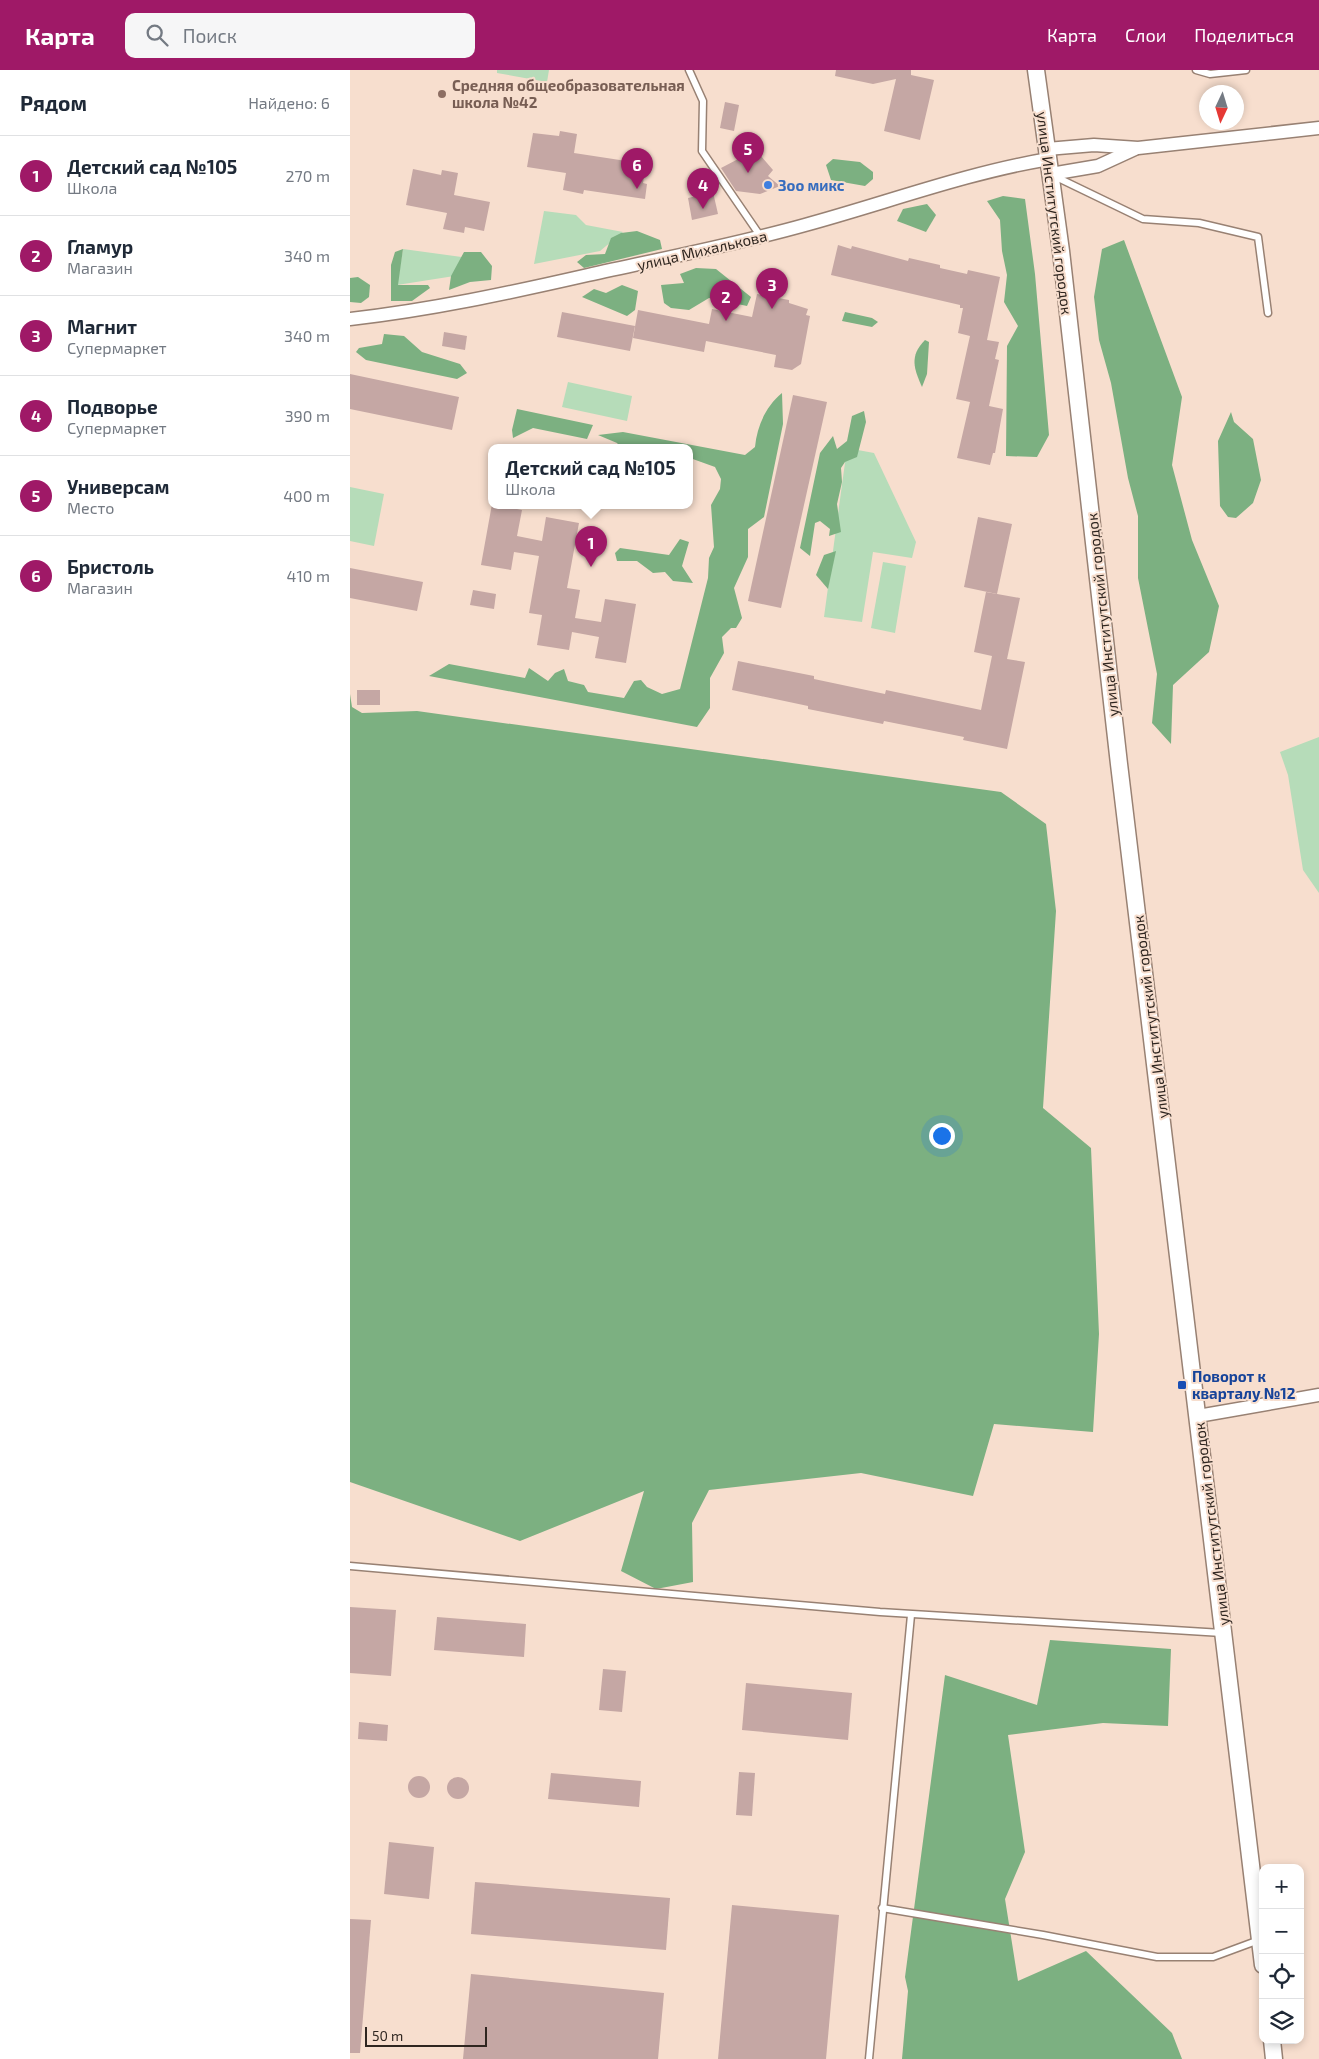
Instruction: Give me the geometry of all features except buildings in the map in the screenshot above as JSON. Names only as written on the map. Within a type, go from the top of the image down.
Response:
[{"type":"street","name":"улица Институтский городок","points":[[1036,70],[1049,161],[1259,1930]]},
{"type":"street","points":[[1049,161],[1094,145],[1138,148],[1319,128]]},
{"type":"street","points":[[1049,161],[1098,166],[1138,148]]},
{"type":"street","name":"улица Михалькова","points":[[350,319],[494,296],[761,236],[1023,163],[1049,161]]},
{"type":"street","points":[[1198,1416],[1319,1395]]},
{"type":"street","points":[[1272,2044],[1274,2059]]},
{"type":"lane","points":[[689,70],[703,101],[702,151],[761,236]]},
{"type":"lane","points":[[1196,70],[1210,74],[1246,70]]},
{"type":"lane","points":[[1049,161],[1143,219],[1199,223],[1258,237],[1268,313]]},
{"type":"lane","points":[[350,1566],[911,1615],[1224,1633]]},
{"type":"lane","points":[[869,2059],[911,1615]]},
{"type":"lane","points":[[882,1908],[1043,1935],[1157,1957],[1213,1957],[1259,1939]]},
{"type":"green space","points":[[497,70],[549,70],[547,82],[497,73]]},
{"type":"green space","points":[[833,159],[860,162],[873,172],[873,179],[865,186],[831,180],[826,165]]},
{"type":"green space","points":[[1003,196],[1025,199],[1035,274],[1049,435],[1037,457],[1006,456],[1007,346],[1018,326],[1004,302],[1007,275],[1002,251],[1000,220],[987,201]]},
{"type":"green space","points":[[927,204],[936,215],[926,232],[897,221],[903,209]]},
{"type":"green space","points":[[544,211],[576,215],[586,225],[623,232],[600,251],[534,264]]},
{"type":"green space","points":[[637,231],[660,240],[662,249],[584,268],[577,262],[586,255],[605,254],[611,238],[621,233]]},
{"type":"green space","points":[[1124,240],[1182,397],[1172,465],[1192,540],[1219,606],[1209,652],[1173,685],[1171,744],[1152,723],[1157,674],[1138,578],[1138,516],[1128,478],[1111,383],[1099,340],[1094,297],[1102,249]]},
{"type":"green space","points":[[403,249],[469,258],[467,274],[397,285]]},
{"type":"green space","points":[[403,249],[398,285],[428,285],[430,288],[412,301],[391,301],[391,265],[395,252]]},
{"type":"green space","points":[[464,252],[481,252],[492,266],[491,280],[470,282],[449,290],[451,276]]},
{"type":"green space","points":[[696,268],[716,269],[751,297],[747,306],[709,298],[689,310],[671,308],[664,303],[661,285],[684,283],[680,274]]},
{"type":"green space","points":[[358,277],[370,285],[369,297],[361,303],[350,302],[350,278]]},
{"type":"green space","points":[[622,285],[638,291],[635,310],[627,316],[582,297],[594,289],[606,293]]},
{"type":"green space","points":[[845,312],[872,318],[878,322],[872,327],[842,321]]},
{"type":"green space","points":[[384,334],[404,336],[422,352],[460,364],[467,373],[457,379],[366,360],[356,352],[359,348],[382,344]]},
{"type":"green space","points":[[925,340],[929,342],[927,374],[922,387],[914,363],[917,352]]},
{"type":"green space","points":[[568,382],[632,396],[627,421],[562,407]]},
{"type":"green space","points":[[782,393],[783,424],[764,517],[748,529],[748,557],[734,588],[742,618],[736,628],[731,628],[722,637],[724,653],[710,678],[710,708],[697,727],[429,676],[449,664],[525,678],[529,668],[548,681],[555,673],[564,669],[568,681],[584,685],[588,692],[624,698],[634,681],[641,680],[647,687],[662,694],[680,689],[708,578],[709,558],[714,547],[711,505],[720,489],[721,479],[715,467],[693,459],[693,445],[745,455],[755,447],[763,417],[776,398]]},
{"type":"green space","points":[[517,409],[593,425],[587,439],[533,428],[513,438],[512,430]]},
{"type":"green space","points":[[864,411],[866,422],[857,457],[845,462],[841,468],[842,482],[837,504],[841,532],[829,536],[830,529],[820,521],[815,523],[810,556],[800,548],[820,453],[833,436],[837,449],[847,441],[852,416]]},
{"type":"green space","points":[[1231,412],[1234,422],[1253,439],[1261,480],[1253,503],[1236,518],[1228,517],[1220,506],[1218,441]]},
{"type":"green space","points":[[623,432],[687,444],[618,444],[598,435]]},
{"type":"green space","points":[[847,448],[874,453],[916,542],[912,558],[873,552],[862,622],[824,617]]},
{"type":"green space","points":[[350,487],[384,494],[374,546],[350,541]]},
{"type":"green space","points":[[680,539],[689,542],[682,566],[693,583],[673,581],[665,572],[653,573],[637,561],[617,561],[615,553],[620,548],[669,555]]},
{"type":"green space","points":[[836,551],[828,589],[816,575],[824,555]]},
{"type":"green space","points":[[883,562],[906,566],[895,633],[871,628]]},
{"type":"green space","points":[[350,694],[352,707],[362,713],[417,711],[1001,792],[1046,824],[1056,911],[1043,1108],[1091,1148],[1099,1334],[1093,1432],[994,1424],[973,1496],[861,1473],[709,1490],[692,1523],[693,1582],[656,1589],[621,1571],[644,1491],[520,1541],[350,1482]]},
{"type":"green space","points":[[1319,737],[1319,893],[1303,870],[1288,775],[1280,752]]},
{"type":"green space","points":[[1050,1640],[1171,1649],[1168,1726],[1103,1723],[1008,1735],[1025,1852],[1005,1899],[1018,1981],[1086,1951],[1172,2033],[1182,2059],[902,2059],[908,1991],[905,1977],[945,1675],[1037,1705]]},
{"type":"place","name":"Средняя общеобразовательная школа №42","points":[[442,94]]},
{"type":"place","name":"Универсам","points":[[748,173]]},
{"type":"place","name":"Зоо микс","points":[[768,185]]},
{"type":"place","name":"Бристоль","points":[[637,189]]},
{"type":"place","name":"Подворье","points":[[703,209]]},
{"type":"place","name":"Магнит","points":[[772,309]]},
{"type":"place","name":"Гламур","points":[[726,321]]},
{"type":"place","name":"Детский сад №105","points":[[591,567]]},
{"type":"place","name":"Поворот к кварталу №12","points":[[1182,1385]]}]
